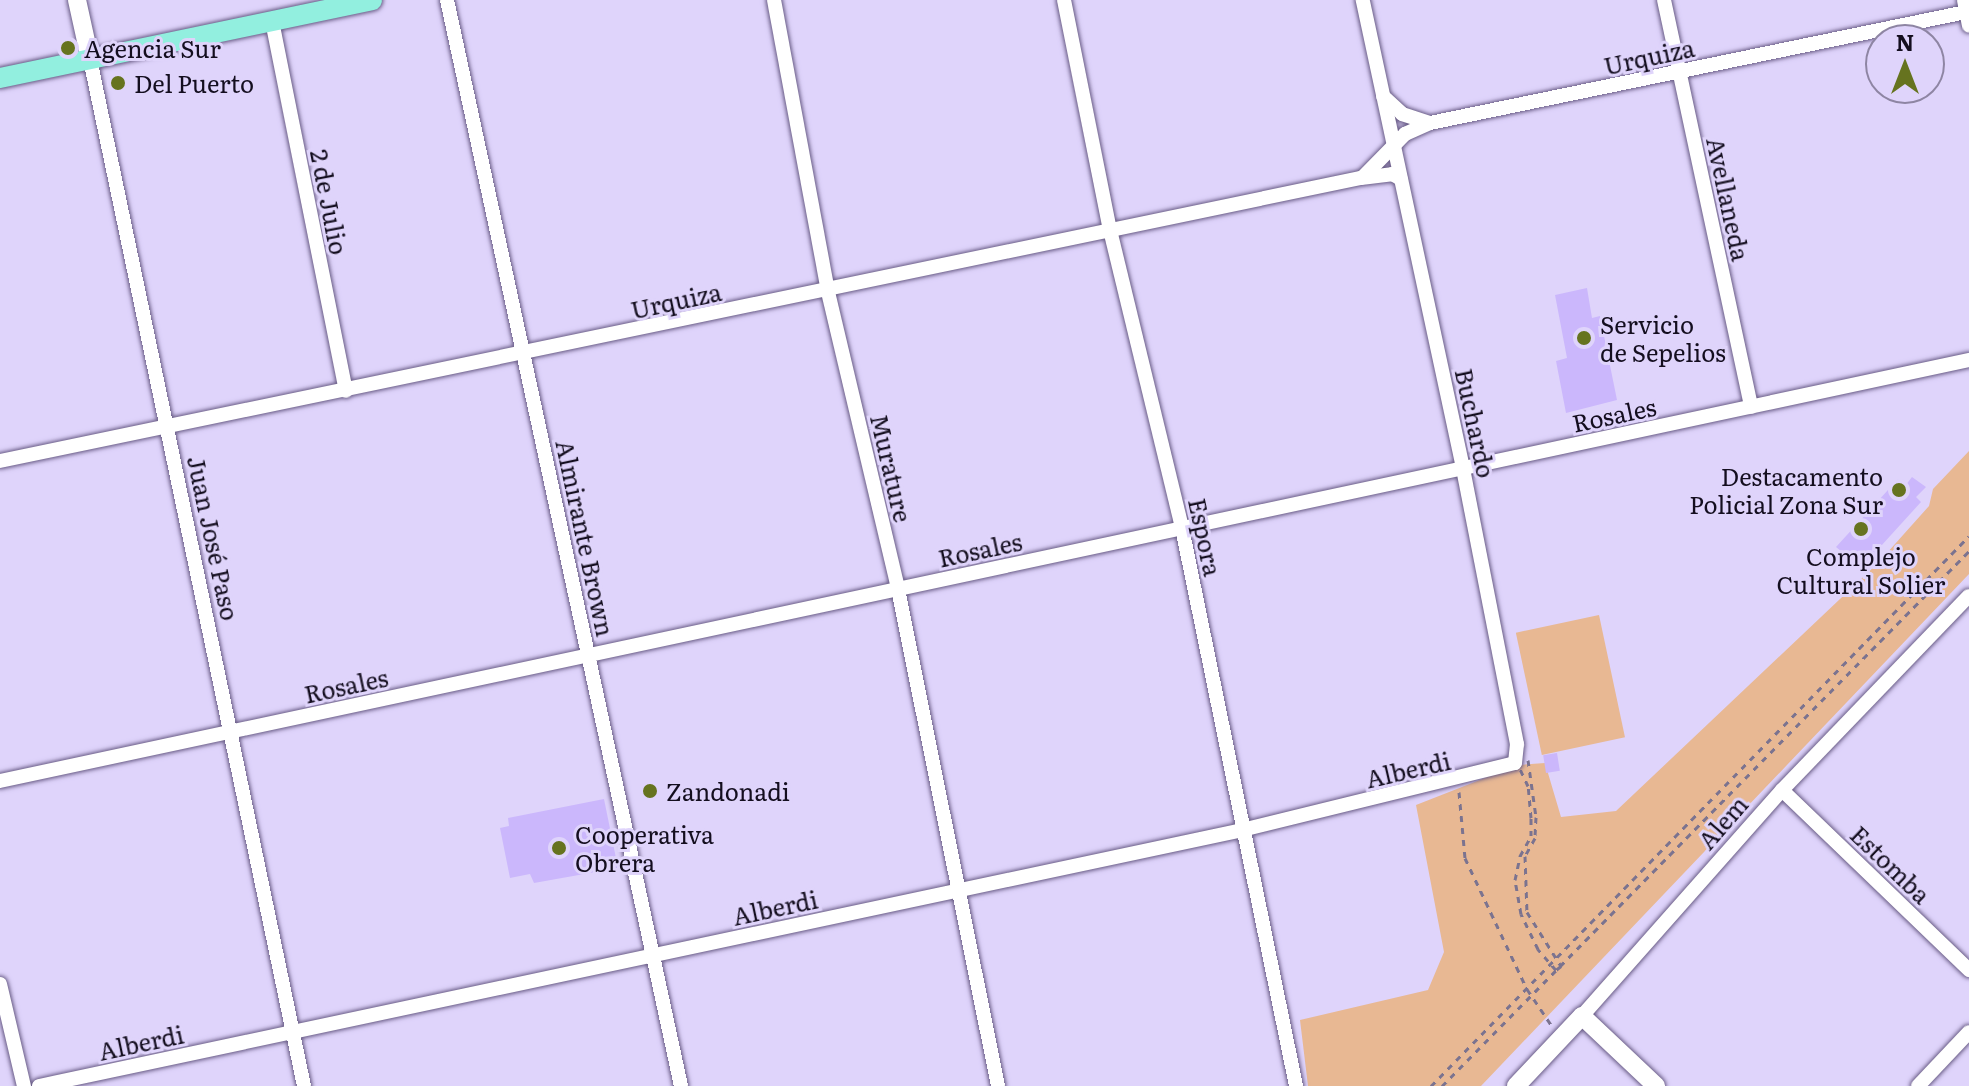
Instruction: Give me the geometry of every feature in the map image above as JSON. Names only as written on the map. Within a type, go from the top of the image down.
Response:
[{"type":"main road","name":"Juan José Paso","points":[[77,0],[90,59]]},
{"type":"main road","points":[[0,78],[372,0]]},
{"type":"main road","points":[[1582,1016],[1656,1086]]},
{"type":"main road","name":"Alem","points":[[1516,1086],[1582,1016]]},
{"type":"street","name":"Almirante Brown","points":[[447,0],[681,1086]]},
{"type":"street","name":"Murature","points":[[774,0],[828,292],[898,589],[962,889],[998,1086]]},
{"type":"street","name":"Espora","points":[[1064,0],[1110,230],[1182,528],[1296,1086]]},
{"type":"street","name":"Buchardo","points":[[1363,0],[1463,468],[1516,760]]},
{"type":"street","name":"Avellaneda","points":[[1664,0],[1751,407]]},
{"type":"street","name":"Urquiza","points":[[1361,178],[1394,145],[1430,123],[1966,13]]},
{"type":"street","name":"2 de Julio","points":[[272,21],[346,391]]},
{"type":"street","name":"Juan José Paso","points":[[90,59],[164,426],[304,1086]]},
{"type":"street","points":[[1383,95],[1402,114],[1430,123]]},
{"type":"street","name":"Urquiza","points":[[0,461],[828,292],[1361,178],[1401,179]]},
{"type":"street","name":"Rosales","points":[[0,781],[1969,360]]},
{"type":"street","name":"Alem","points":[[1582,1016],[1782,790],[1969,596]]},
{"type":"street","name":"Alberdi","points":[[39,1086],[1242,830],[1498,771],[1516,760]]},
{"type":"street","name":"Estomba","points":[[1782,790],[1969,970]]},
{"type":"street","points":[[0,984],[24,1086]]},
{"type":"street","points":[[1918,1086],[1969,1032]]},
{"type":"path","points":[[1431,1086],[1969,536]]},
{"type":"path","points":[[1442,1086],[1969,551]]},
{"type":"path","points":[[1516,760],[1528,760],[1536,817],[1535,838],[1525,856],[1527,912],[1556,959],[1561,966],[1556,970],[1521,914],[1515,880],[1520,856],[1531,836],[1531,818],[1528,786],[1516,760]]},
{"type":"path","points":[[1457,780],[1465,858],[1531,997],[1561,1039]]},
{"type":"shaded area","points":[[1969,451],[1969,574],[1481,1086],[1308,1086],[1300,1020],[1428,990],[1444,952],[1416,805],[1518,765],[1545,763],[1561,817],[1616,811],[1878,563],[1929,506],[1933,489]]},
{"type":"shaded area","points":[[1599,615],[1625,737],[1542,755],[1516,633]]},
{"type":"building","name":"Servicio de Sepelios","points":[[1587,288],[1592,318],[1600,316],[1617,400],[1566,413],[1556,361],[1567,358],[1555,295]]},
{"type":"building","points":[[1912,477],[1926,487],[1916,497],[1921,502],[1861,568],[1836,547],[1898,479],[1905,486]]},
{"type":"building","points":[[1557,753],[1560,771],[1546,773],[1543,755]]},
{"type":"building","name":"Cooperativa Obrera","points":[[604,799],[618,868],[534,883],[530,874],[510,878],[500,828],[509,826],[508,818]]},
{"type":"place","name":"Agencia Sur","points":[[68,48]]},
{"type":"place","name":"Del Puerto","points":[[118,83]]},
{"type":"place","name":"Servicio de Sepelios","points":[[1584,338]]},
{"type":"place","name":"Destacamento Policial Zona Sur","points":[[1899,490]]},
{"type":"place","name":"Complejo Cultural Solier","points":[[1861,529]]},
{"type":"place","name":"Zandonadi","points":[[650,791]]},
{"type":"place","name":"Cooperativa Obrera","points":[[559,848]]}]
